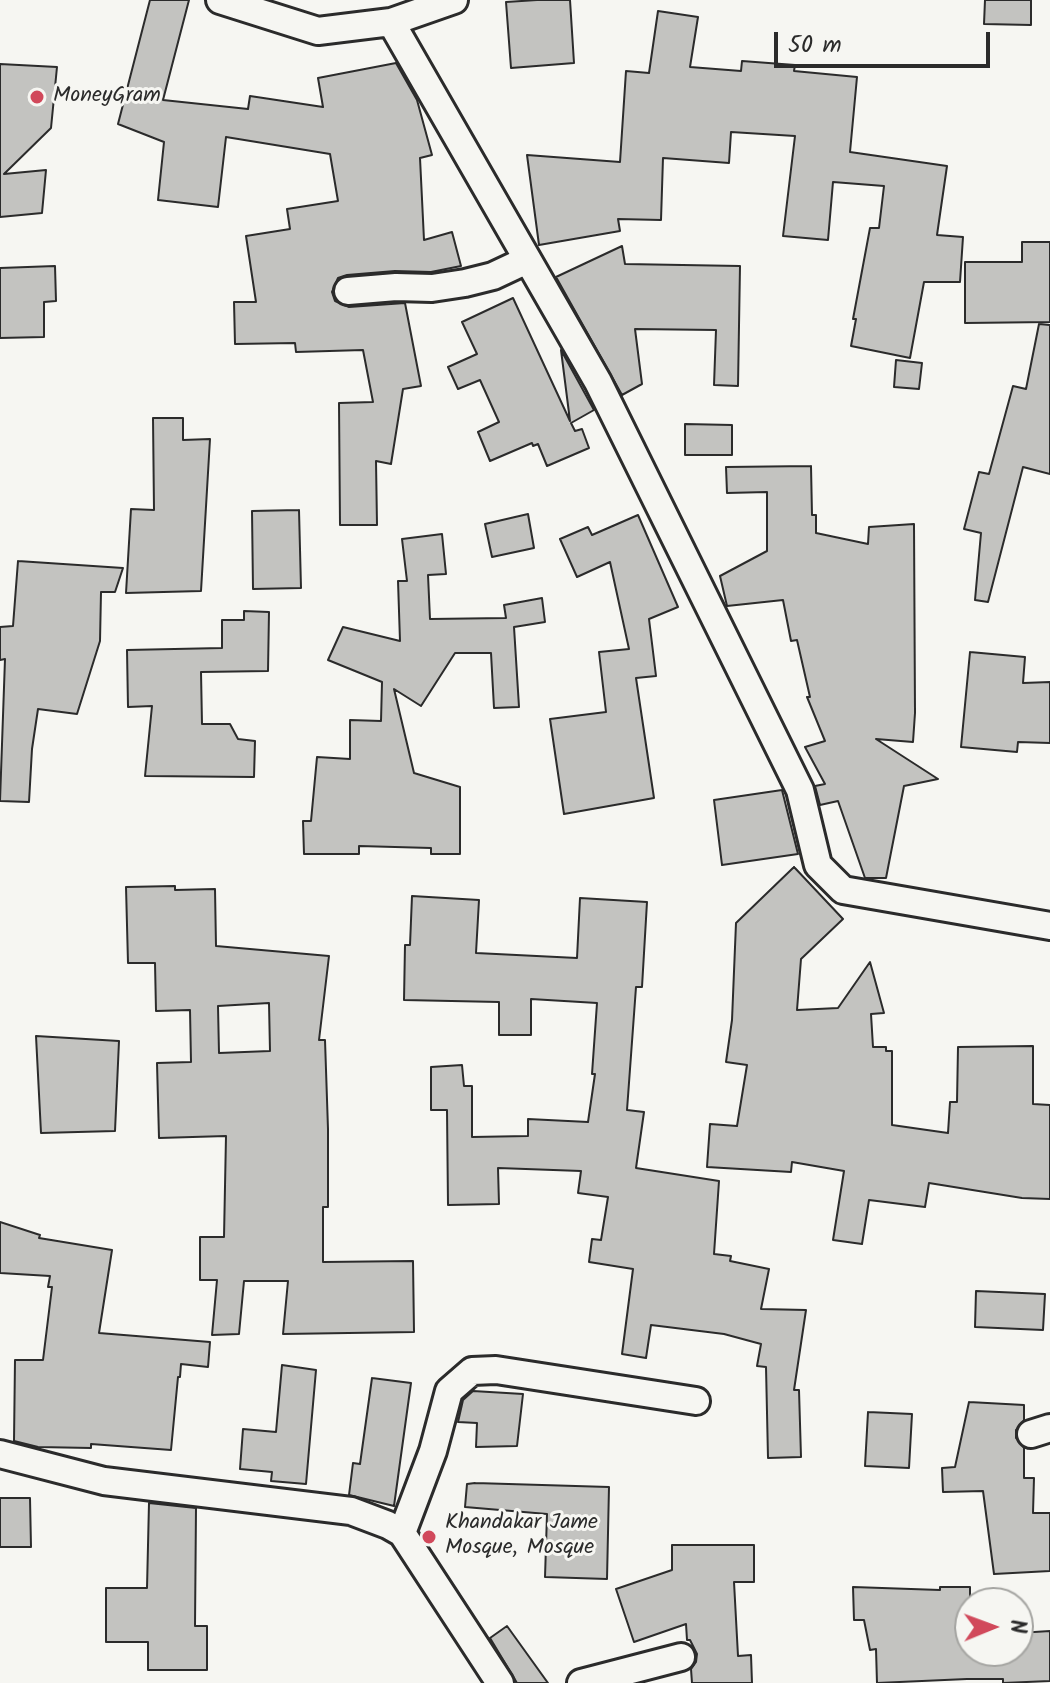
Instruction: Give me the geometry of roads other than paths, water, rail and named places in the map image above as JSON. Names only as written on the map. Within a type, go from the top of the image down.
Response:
[{"type":"street","points":[[220,0],[318,31],[391,22],[454,0]]},
{"type":"street","points":[[391,22],[598,382],[800,790],[818,865],[843,890],[1050,926]]},
{"type":"street","points":[[348,291],[432,288],[465,283],[493,276],[527,260]]},
{"type":"street","points":[[402,1533],[433,1451],[449,1391],[472,1371],[496,1370],[696,1401]]},
{"type":"street","points":[[0,1454],[104,1481],[351,1511],[402,1533],[500,1683]]},
{"type":"street","points":[[581,1683],[681,1657]]},
{"type":"place","name":"MoneyGram","points":[[37,97]]},
{"type":"place","name":"Khandakar Jame Mosque, Mosque","points":[[429,1537]]}]
